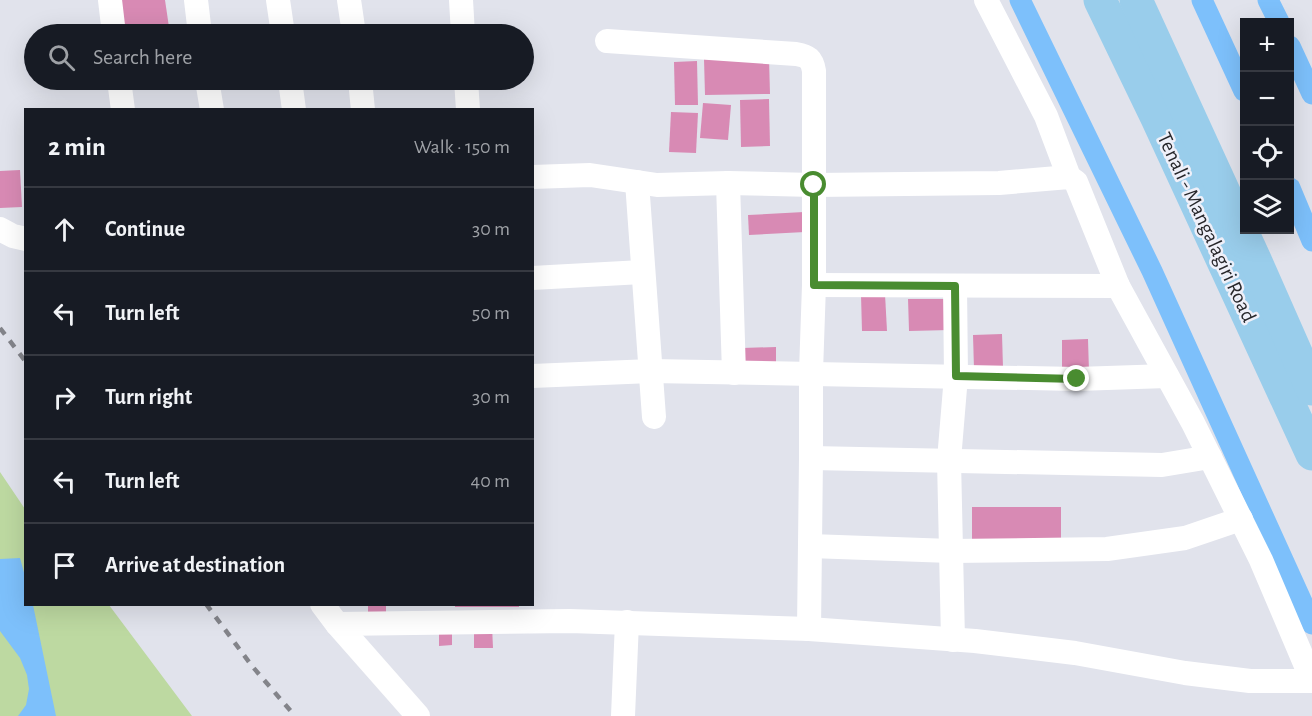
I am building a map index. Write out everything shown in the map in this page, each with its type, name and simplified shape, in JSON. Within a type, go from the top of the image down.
[{"type":"main road","name":"Tenali - Mangalagiri Road","points":[[1100,0],[1312,454]]},
{"type":"main road","points":[[1136,0],[1312,389]]},
{"type":"street","points":[[110,0],[113,24]]},
{"type":"street","points":[[196,0],[199,24]]},
{"type":"street","points":[[278,0],[282,24]]},
{"type":"street","points":[[349,0],[353,24]]},
{"type":"street","points":[[460,0],[462,24]]},
{"type":"street","points":[[337,624],[570,621],[810,629],[953,640],[1075,653],[1185,673],[1250,681],[1312,680],[1261,560],[1210,457],[1118,286],[1076,182],[1069,177],[1046,116],[986,0]]},
{"type":"street","points":[[607,41],[806,56],[812,62],[814,71],[814,285],[811,372],[810,629]]},
{"type":"street","points":[[120,90],[123,108]]},
{"type":"street","points":[[209,90],[212,108]]},
{"type":"street","points":[[291,90],[294,108]]},
{"type":"street","points":[[361,90],[363,108]]},
{"type":"street","points":[[467,90],[468,108]]},
{"type":"street","points":[[534,177],[590,175],[657,185],[999,183],[1069,177]]},
{"type":"street","points":[[637,182],[654,417]]},
{"type":"street","points":[[728,183],[734,373]]},
{"type":"street","points":[[0,229],[24,239]]},
{"type":"street","points":[[534,278],[642,272]]},
{"type":"street","points":[[814,285],[1118,286]]},
{"type":"street","points":[[953,640],[949,460],[956,376],[955,286]]},
{"type":"street","points":[[534,376],[651,371],[811,372],[1077,379],[1167,376]]},
{"type":"street","points":[[811,458],[1162,465],[1210,457]]},
{"type":"street","points":[[810,546],[951,551],[1115,548],[1185,538],[1241,519]]},
{"type":"street","points":[[324,606],[418,716]]},
{"type":"street","points":[[623,716],[627,622]]},
{"type":"green space","points":[[0,472],[24,508],[24,606],[110,606],[192,716],[0,716]]},
{"type":"water","points":[[20,558],[24,572],[24,606],[33,606],[56,716],[18,716],[26,705],[29,689],[27,675],[20,658],[0,631],[0,559]]},
{"type":"building","points":[[115,0],[165,0],[169,24],[118,24]]},
{"type":"building","points":[[769,58],[770,94],[705,95],[704,59]]},
{"type":"building","points":[[697,61],[698,105],[675,105],[674,62]]},
{"type":"building","points":[[769,99],[770,146],[741,147],[740,100]]},
{"type":"building","points":[[703,103],[731,105],[728,140],[700,138]]},
{"type":"building","points":[[671,112],[698,113],[696,153],[669,152]]},
{"type":"building","points":[[20,170],[22,207],[0,208],[0,171]]},
{"type":"building","points":[[804,212],[805,232],[749,235],[748,215]]},
{"type":"building","points":[[885,294],[887,331],[862,331],[861,295]]},
{"type":"building","points":[[908,299],[950,299],[950,330],[909,331]]},
{"type":"building","points":[[1002,334],[1003,368],[974,369],[973,335]]},
{"type":"building","points":[[1088,339],[1089,372],[1062,372],[1062,340]]},
{"type":"building","points":[[776,347],[776,367],[742,368],[742,348]]},
{"type":"building","points":[[972,507],[1061,507],[1061,545],[972,544]]},
{"type":"building","points":[[368,606],[386,606],[386,617],[368,617]]},
{"type":"building","points":[[455,606],[519,606],[519,607]]},
{"type":"building","points":[[439,626],[452,626],[452,645],[439,646]]},
{"type":"building","points":[[474,626],[492,626],[493,648],[474,648]]},
{"type":"waterway","points":[[1020,0],[1152,271],[1312,624]]},
{"type":"waterway","points":[[1202,0],[1240,82]]},
{"type":"waterway","points":[[1268,0],[1277,18]]},
{"type":"waterway","points":[[1294,55],[1312,94]]},
{"type":"waterway","points":[[1294,198],[1312,241]]},
{"type":"railway","points":[[0,328],[24,359]]},
{"type":"railway","points":[[207,606],[252,666],[295,716]]},
{"type":"route","points":[[814,185],[814,285],[955,286],[956,376],[1077,379]]}]
